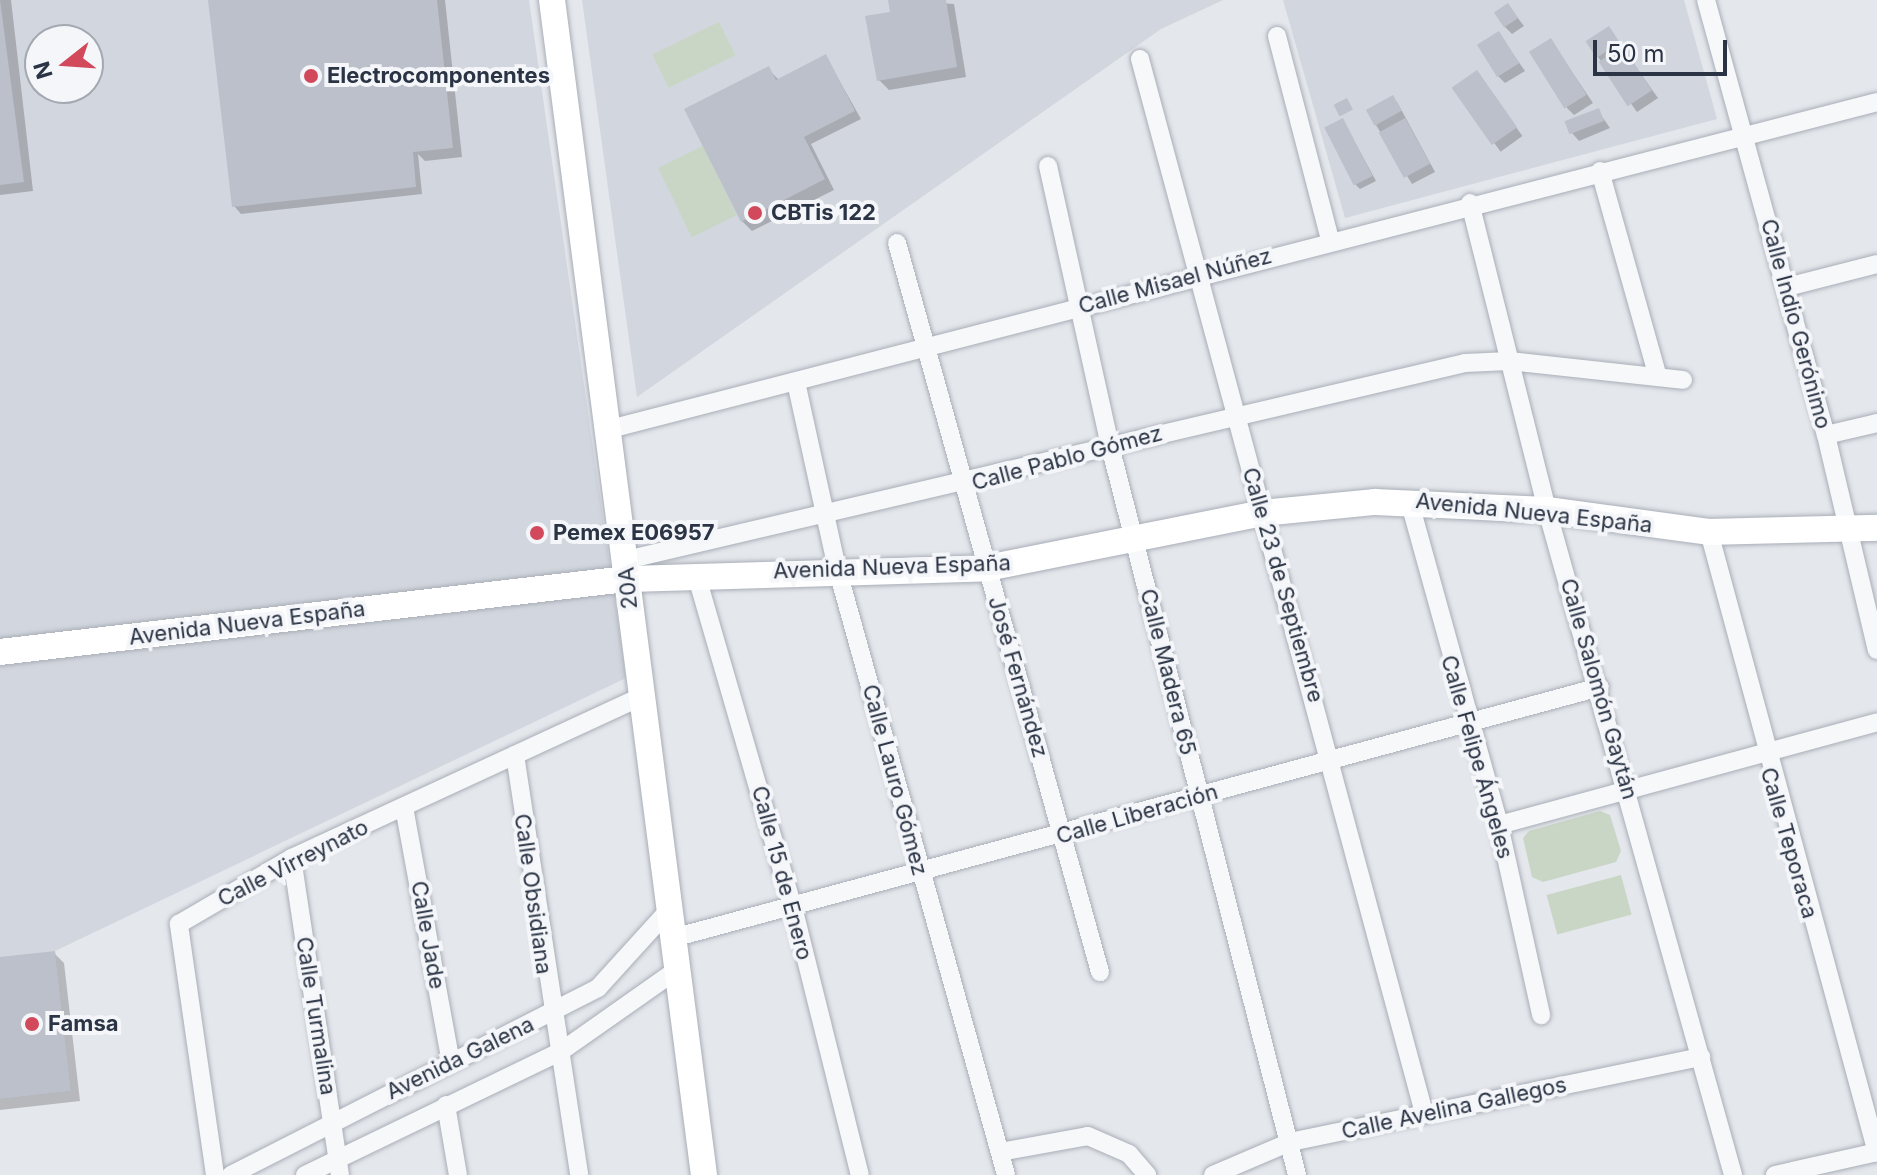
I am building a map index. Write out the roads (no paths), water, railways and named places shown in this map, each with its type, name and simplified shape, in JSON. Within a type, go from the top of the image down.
[{"type":"main road","name":"20A","points":[[552,0],[610,429],[639,698],[704,1175]]},
{"type":"main road","name":"Avenida Nueva España","points":[[0,652],[626,569],[696,574],[837,568],[987,568],[1136,543],[1262,513],[1409,500],[1547,510],[1709,532],[1848,533],[1877,528]]},
{"type":"street","name":"Calle Indio Gerónimo","points":[[1706,0],[1826,435],[1877,650]]},
{"type":"street","points":[[1277,36],[1330,239]]},
{"type":"street","name":"Calle 23 de Septiembre","points":[[1140,59],[1201,276],[1262,513],[1333,762],[1424,1113]]},
{"type":"street","name":"Calle Misael Núñez","points":[[610,429],[1741,132],[1877,102]]},
{"type":"street","name":"Calle Madera 65","points":[[1048,166],[1110,446],[1297,1175]]},
{"type":"street","points":[[1600,171],[1658,377]]},
{"type":"street","name":"Calle Salomón Gaytán","points":[[1470,203],[1547,510],[1628,784],[1733,1175]]},
{"type":"street","name":"José Fernández","points":[[897,243],[968,485],[987,568],[1100,972]]},
{"type":"street","points":[[1787,287],[1877,264]]},
{"type":"street","points":[[1509,361],[1683,380]]},
{"type":"street","name":"Calle Pablo Gómez","points":[[626,569],[828,516],[968,485],[1236,413],[1465,363],[1509,361]]},
{"type":"street","name":"Calle Lauro Gómez","points":[[796,382],[828,516],[837,568],[1006,1175]]},
{"type":"street","points":[[1826,435],[1877,423]]},
{"type":"street","name":"Calle Felipe Ángeles","points":[[1409,500],[1467,726],[1499,825],[1541,1015]]},
{"type":"street","name":"Calle Teporaca","points":[[1709,532],[1764,755],[1877,1153]]},
{"type":"street","name":"Calle 15 de Enero","points":[[696,574],[793,907],[860,1175]]},
{"type":"street","name":"Calle Liberación","points":[[673,938],[921,874],[1600,687]]},
{"type":"street","name":"Calle Virreynato","points":[[215,1175],[179,924],[292,858],[639,698]]},
{"type":"street","points":[[1499,825],[1628,784],[1764,755],[1877,722]]},
{"type":"street","name":"Calle Obsidiana","points":[[515,755],[549,1016],[560,1052],[579,1175]]},
{"type":"street","name":"Calle Jade","points":[[404,807],[451,1063]]},
{"type":"street","name":"Calle Turmalina","points":[[292,858],[339,1167]]},
{"type":"street","name":"Avenida Galena","points":[[231,1175],[332,1120],[549,1016],[606,981],[667,912]]},
{"type":"street","name":"Avenida Galena","points":[[305,1175],[339,1167],[446,1105],[560,1052],[678,969]]},
{"type":"street","name":"Calle Avelina Gallegos","points":[[1213,1175],[1290,1142],[1701,1057]]},
{"type":"street","points":[[446,1105],[458,1175]]},
{"type":"street","points":[[1000,1152],[1088,1136],[1129,1154],[1147,1175]]},
{"type":"street","points":[[1775,1175],[1877,1153]]},
{"type":"place","name":"Electrocomponentes","points":[[311,76]]},
{"type":"place","name":"CBTis 122","points":[[755,213]]},
{"type":"place","name":"Pemex E06957","points":[[537,533]]},
{"type":"place","name":"Famsa","points":[[32,1024]]}]
